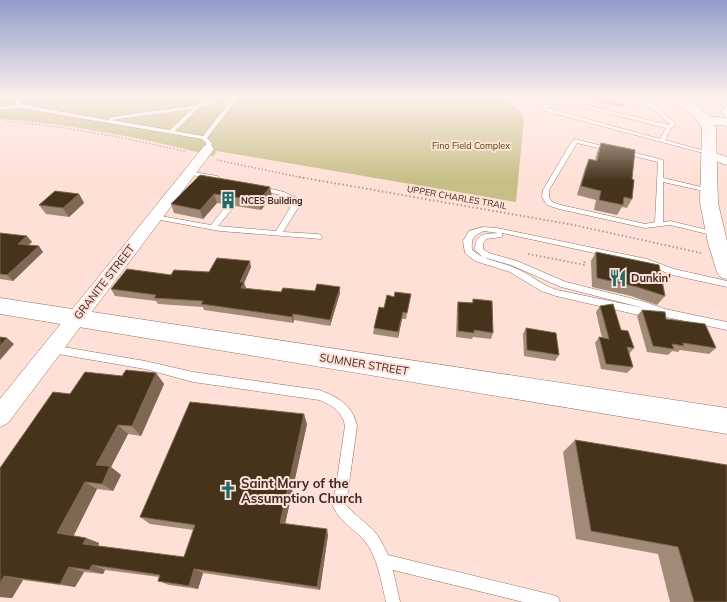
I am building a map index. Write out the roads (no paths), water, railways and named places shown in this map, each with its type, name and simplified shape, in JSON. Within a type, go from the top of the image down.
[{"type":"street","points":[[707,125],[709,130],[708,190],[710,210],[727,272]]},
{"type":"street","name":"GRANITE STREET","points":[[0,416],[209,149]]},
{"type":"street","points":[[709,154],[727,161]]},
{"type":"street","name":"SUMNER STREET","points":[[0,306],[727,421]]},
{"type":"lane","points":[[131,125],[171,132],[209,149],[221,125]]},
{"type":"lane","points":[[171,132],[178,125]]},
{"type":"lane","points":[[603,125],[709,154]]},
{"type":"lane","points":[[662,125],[669,127]]},
{"type":"lane","points":[[662,141],[669,127],[672,125]]},
{"type":"lane","points":[[659,224],[661,161],[575,141],[546,190],[544,198],[546,202],[560,207],[645,226],[674,224],[716,234]]},
{"type":"lane","points":[[189,173],[226,180]]},
{"type":"lane","points":[[660,179],[708,190]]},
{"type":"lane","points":[[248,185],[282,193],[295,199],[294,208],[278,234]]},
{"type":"lane","points":[[213,228],[228,208]]},
{"type":"lane","points":[[155,217],[213,228],[318,237]]},
{"type":"lane","points":[[666,313],[643,312],[550,291],[513,270],[484,262],[474,257],[467,248],[466,241],[475,231],[486,229],[497,230],[647,262],[672,272]]},
{"type":"lane","points":[[727,284],[502,235],[487,235],[481,239],[479,244],[479,250],[486,255],[514,264],[556,283],[642,304],[666,313],[727,326]]},
{"type":"lane","points":[[52,349],[145,365],[193,377],[319,395],[338,404],[348,414],[351,426],[339,506],[345,516],[370,536],[383,561],[393,602]]},
{"type":"lane","points":[[383,561],[553,602]]},
{"type":"place","name":"NCES Building","points":[[228,200]]},
{"type":"place","name":"Dunkin'","points":[[618,278]]},
{"type":"place","name":"Saint Mary of the Assumption Church","points":[[228,490]]},
{"type":"park label","name":"Fino Field Complex","points":[[471,145]]}]
